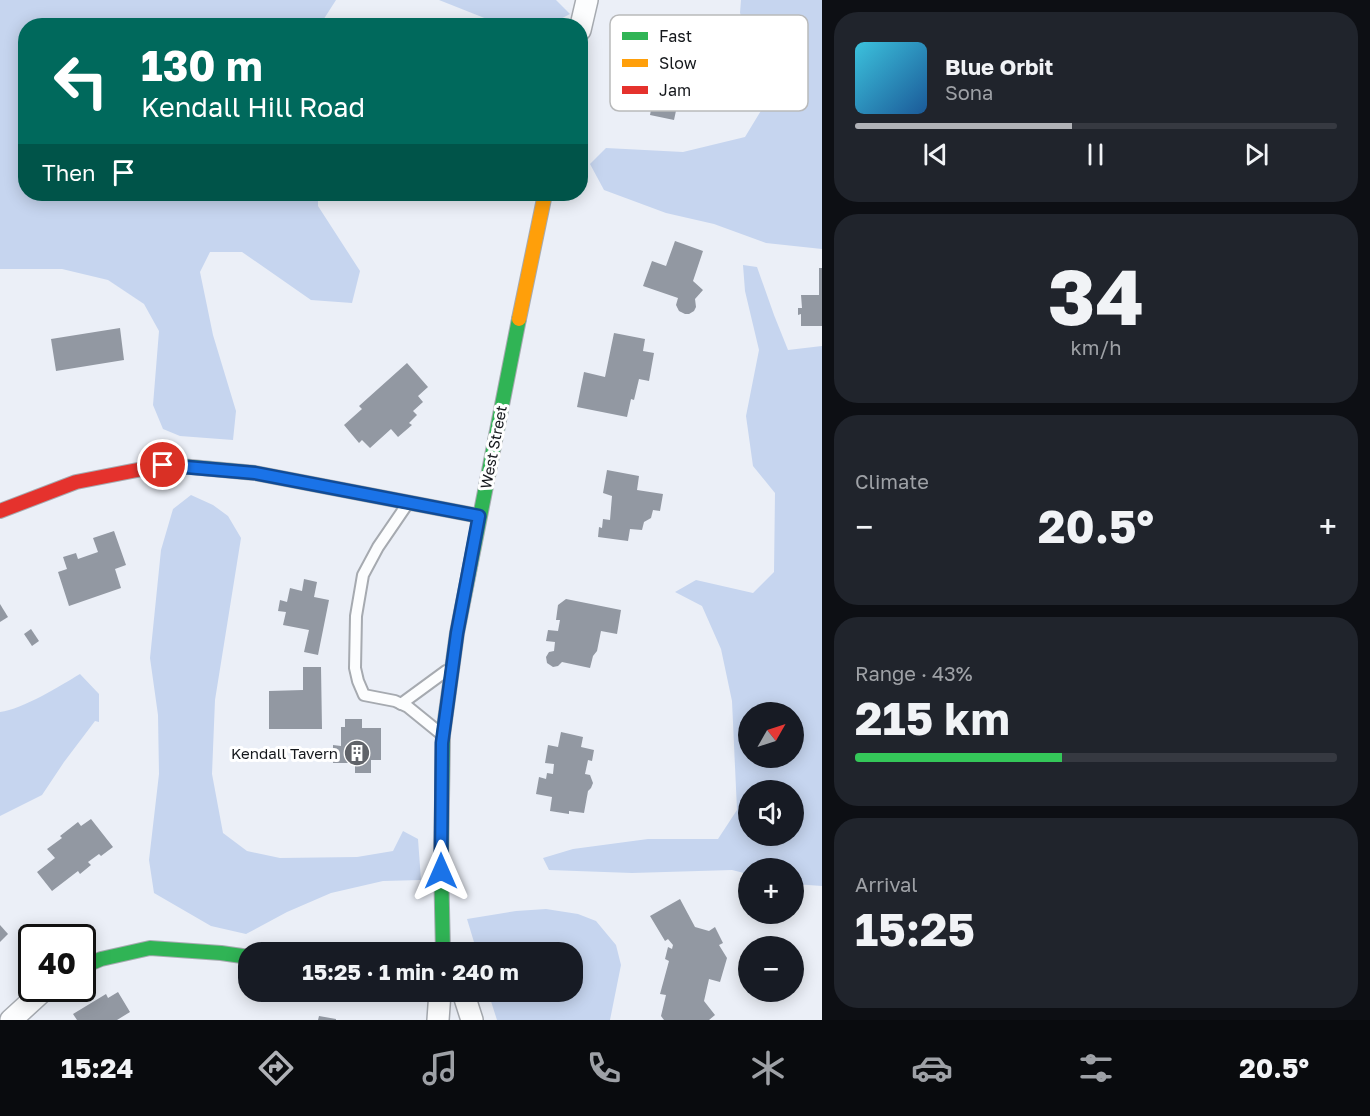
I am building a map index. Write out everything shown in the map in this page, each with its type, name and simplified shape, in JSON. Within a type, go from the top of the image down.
[{"type":"street","points":[[583,18],[587,0]]},
{"type":"street","name":"West Street","points":[[443,942],[443,735],[457,633],[479,516],[544,201]]},
{"type":"street","points":[[0,512],[76,482],[163,465],[255,473],[479,516]]},
{"type":"street","points":[[442,929],[447,942]]},
{"type":"street","points":[[96,960],[150,948],[238,955]]},
{"type":"street","points":[[11,1020],[31,1002]]},
{"type":"street","points":[[438,1020],[439,1002]]},
{"type":"street","points":[[466,1002],[472,1020]]},
{"type":"lane","points":[[408,503],[363,574],[356,616],[355,668],[364,695],[401,704],[443,735]]},
{"type":"lane","points":[[401,704],[453,666]]},
{"type":"shaded area","points":[[0,0],[336,0],[324,18],[18,18],[18,201],[318,201],[318,206],[360,271],[352,303],[311,300],[242,252],[210,252],[200,272],[213,335],[236,411],[233,440],[180,436],[163,429],[153,405],[159,331],[144,304],[108,280],[62,269],[0,269]]},
{"type":"shaded area","points":[[439,0],[556,0],[570,14],[562,18],[484,18]]},
{"type":"shaded area","points":[[741,0],[822,0],[822,249],[766,243],[714,224],[666,213],[604,190],[590,164],[606,148],[683,152],[745,137],[761,111],[808,111],[808,15],[741,15]]},
{"type":"shaded area","points":[[743,265],[757,267],[788,350],[822,346],[822,886],[804,885],[804,858],[738,858],[738,872],[632,873],[549,870],[543,858],[573,849],[648,839],[718,839],[737,810],[732,701],[721,649],[702,606],[675,592],[696,580],[753,593],[774,572],[775,493],[753,466],[746,416],[759,350],[745,291]]},
{"type":"shaded area","points":[[191,495],[213,505],[228,516],[241,538],[215,700],[212,774],[223,833],[247,851],[280,858],[357,857],[393,851],[403,831],[418,839],[421,880],[383,881],[331,893],[287,912],[246,934],[211,926],[154,893],[149,860],[159,774],[158,715],[150,658],[161,550],[173,509]]},
{"type":"shaded area","points":[[80,674],[99,694],[99,722],[95,721],[42,795],[0,816],[0,712],[30,702]]},
{"type":"shaded area","points":[[546,909],[578,914],[596,921],[616,945],[621,965],[610,1020],[497,1020],[491,1002],[583,1002],[583,942],[474,942],[467,919]]},
{"type":"building","points":[[651,111],[676,111],[674,120],[650,115]]},
{"type":"building","points":[[675,241],[703,251],[693,281],[703,290],[695,299],[694,311],[689,314],[679,311],[676,305],[678,298],[643,286],[652,261],[666,266]]},
{"type":"building","points":[[819,268],[822,268],[822,326],[801,326],[801,314],[798,315],[798,308],[802,308],[801,295],[819,295]]},
{"type":"building","points":[[120,328],[124,360],[56,371],[51,339]]},
{"type":"building","points":[[614,333],[645,339],[643,351],[654,353],[649,381],[639,379],[627,417],[577,407],[584,372],[605,377]]},
{"type":"building","points":[[407,363],[428,387],[418,396],[423,402],[413,411],[417,415],[409,423],[412,425],[398,437],[391,429],[370,448],[362,440],[359,443],[344,425],[362,409],[359,406]]},
{"type":"building","points":[[607,470],[639,476],[637,490],[663,494],[660,511],[653,510],[651,518],[644,522],[642,530],[630,529],[628,541],[598,537],[603,519],[610,520],[612,496],[603,493]]},
{"type":"building","points":[[114,531],[126,565],[115,569],[121,588],[69,606],[58,572],[67,569],[63,557],[76,553],[78,559],[98,552],[93,538]]},
{"type":"building","points":[[304,579],[317,582],[314,597],[329,600],[318,655],[304,652],[309,630],[283,625],[286,612],[278,611],[280,600],[287,602],[290,588],[302,591]]},
{"type":"building","points":[[566,599],[621,610],[617,634],[601,631],[597,651],[590,668],[562,662],[553,667],[547,663],[546,657],[549,652],[554,651],[555,642],[546,641],[548,630],[558,631],[560,620],[556,620],[558,605]]},
{"type":"building","points":[[0,604],[8,617],[0,622]]},
{"type":"building","points":[[31,629],[39,641],[32,646],[24,634]]},
{"type":"building","points":[[303,667],[321,667],[322,729],[269,729],[269,691],[303,690]]},
{"type":"building","name":"Kendall Tavern","points":[[345,719],[362,719],[362,728],[381,728],[381,760],[371,760],[371,773],[355,773],[355,763],[333,763],[333,745],[341,746],[341,727],[345,727]]},
{"type":"building","points":[[561,732],[583,737],[581,747],[594,750],[592,761],[588,760],[585,774],[590,775],[593,783],[588,791],[584,813],[569,811],[569,814],[550,811],[552,797],[536,794],[539,777],[546,779],[547,773],[553,774],[554,764],[545,763],[548,745],[558,747]]},
{"type":"building","points":[[91,819],[113,847],[88,862],[91,865],[80,874],[78,871],[52,891],[37,872],[55,858],[47,849],[78,822],[81,826]]},
{"type":"building","points":[[680,899],[695,927],[709,931],[715,927],[723,943],[719,945],[727,958],[720,982],[709,979],[704,1001],[715,1015],[709,1020],[664,1020],[661,1016],[666,995],[660,994],[669,961],[665,959],[668,947],[672,949],[673,945],[668,939],[665,941],[650,916]]},
{"type":"building","points":[[0,925],[8,934],[0,942]]},
{"type":"building","points":[[118,992],[130,1012],[117,1020],[77,1020],[73,1014],[106,994],[108,998]]},
{"type":"building","points":[[319,1016],[336,1019],[336,1020],[318,1020]]},
{"type":"traffic: fast","points":[[443,942],[441,864],[443,735],[457,633],[519,319]]},
{"type":"traffic: fast","points":[[180,466],[255,473],[479,516]]},
{"type":"traffic: fast","points":[[96,961],[150,948],[238,955]]},
{"type":"traffic: slow","points":[[519,319],[544,201]]},
{"type":"traffic: jam","points":[[0,511],[76,482],[163,465],[180,466]]},
{"type":"place","name":"Kendall Tavern","points":[[357,753]]},
{"type":"route","points":[[163,465],[255,473],[479,516],[457,633],[442,743],[441,871]]}]
